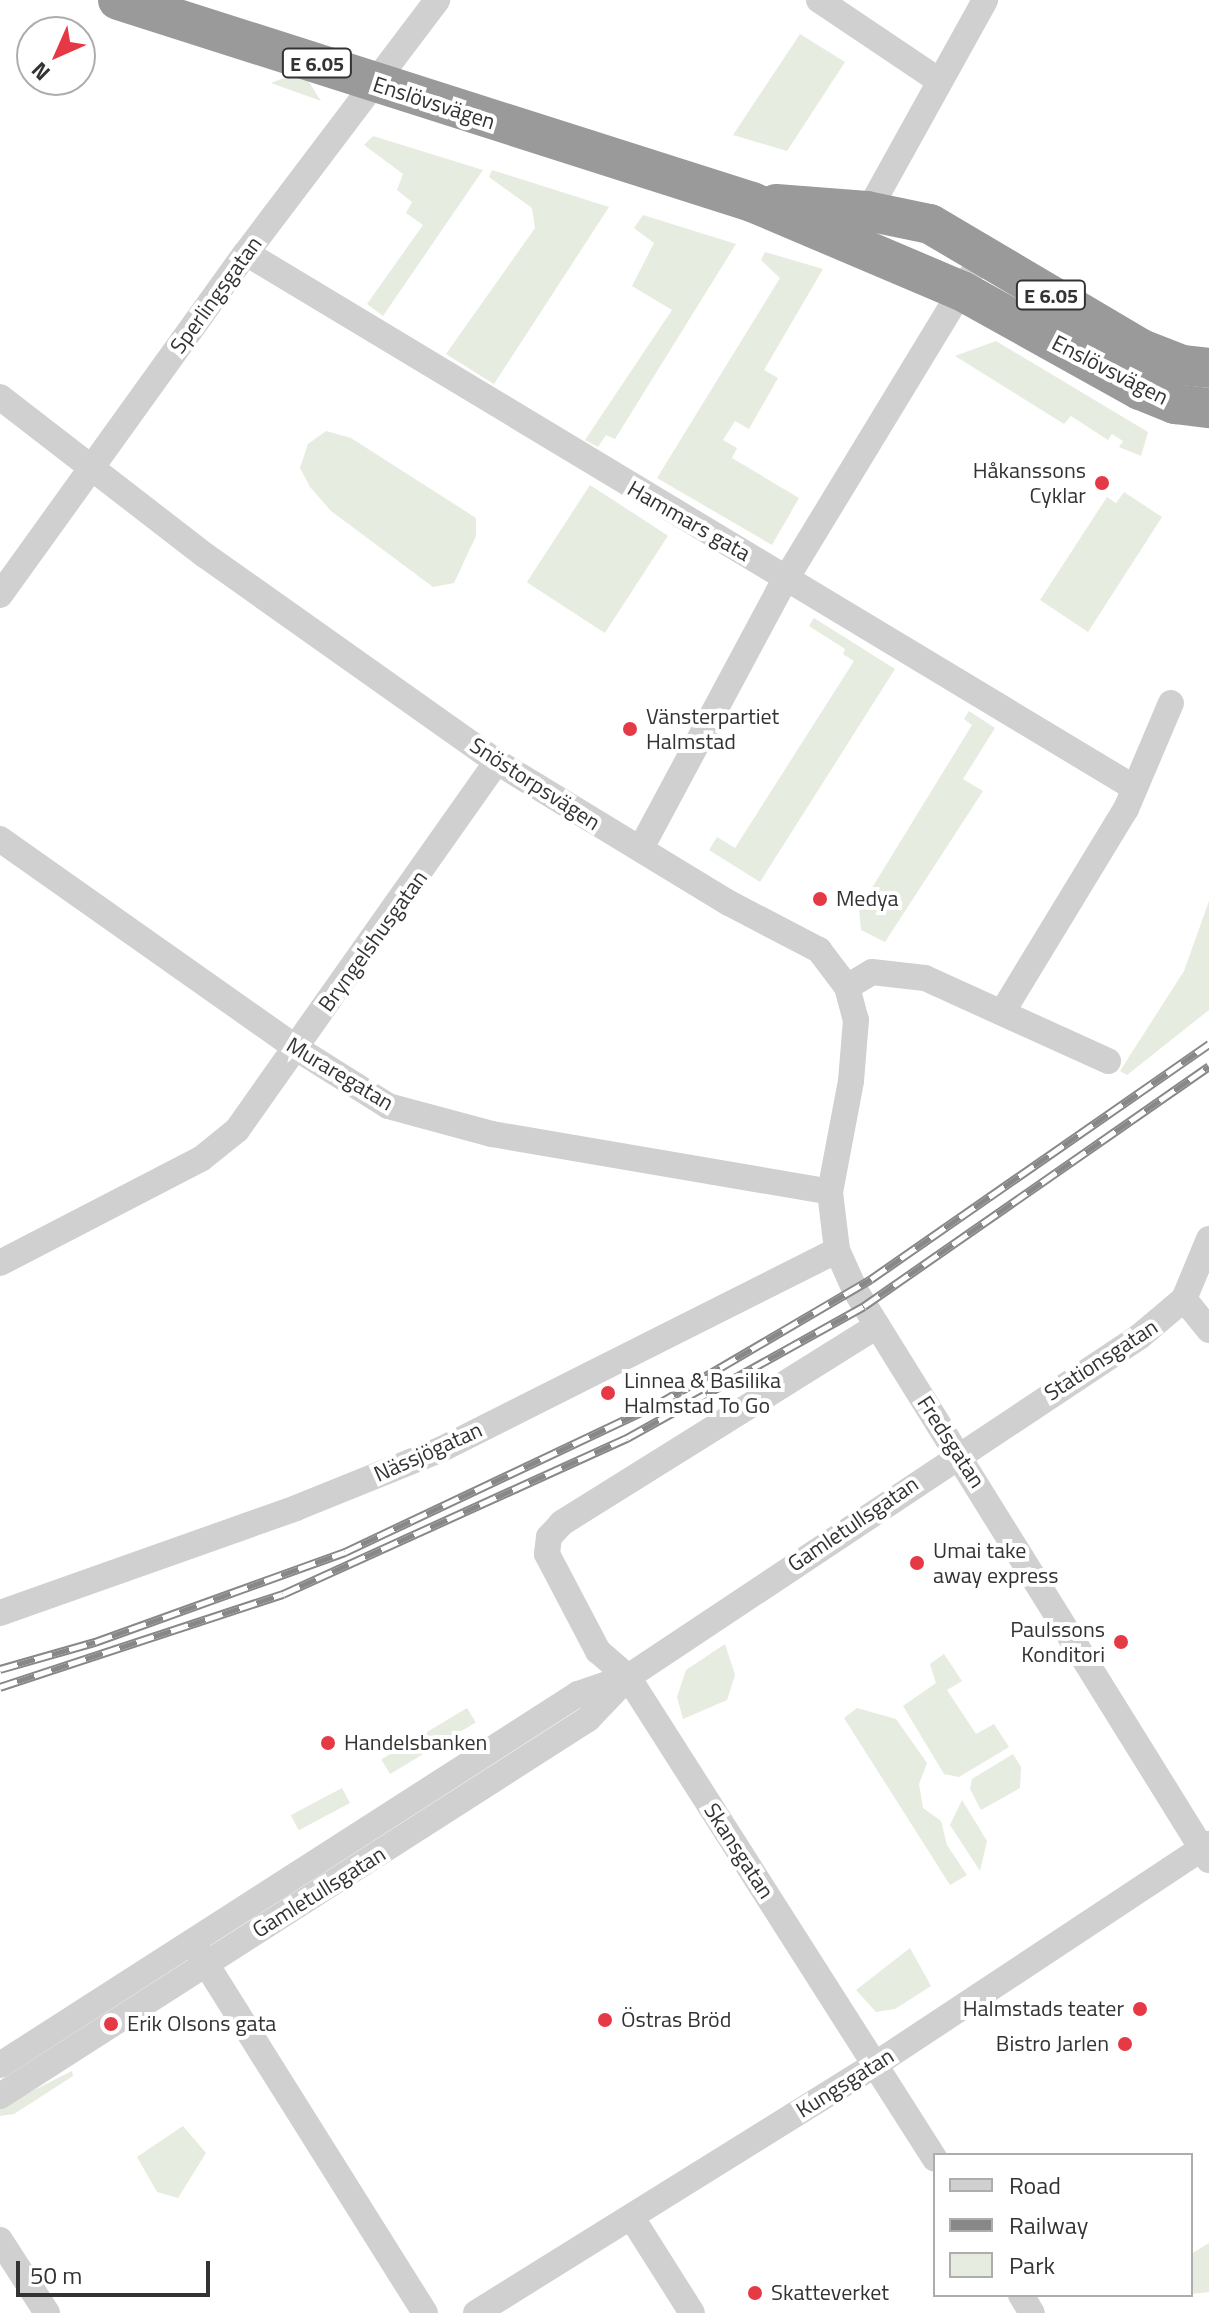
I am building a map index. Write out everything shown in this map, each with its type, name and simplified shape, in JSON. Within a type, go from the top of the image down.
[{"type":"highway","name":"Enslövsvägen","points":[[118,0],[752,202],[940,251],[982,254],[1141,349],[1173,363],[1209,368]]},
{"type":"highway","name":"Enslövsvägen","points":[[752,202],[813,207],[861,228],[962,291],[1140,390],[1175,404],[1209,408]]},
{"type":"street","name":"Sperlingsgatan","points":[[0,595],[246,253],[437,0]]},
{"type":"street","points":[[819,0],[938,80]]},
{"type":"street","points":[[861,228],[938,80],[985,0]]},
{"type":"street","name":"Hammars gata","points":[[246,253],[1133,787]]},
{"type":"street","points":[[641,848],[787,577],[982,254]]},
{"type":"street","name":"Snöstorpsvägen","points":[[0,397],[90,471],[497,762],[819,950],[847,987]]},
{"type":"street","points":[[1003,1011],[1126,809],[1171,703]]},
{"type":"street","name":"Bryngelshusgatan","points":[[0,1263],[201,1159],[237,1130],[497,762]]},
{"type":"street","name":"Muraregatan","points":[[0,839],[296,1048],[388,1106],[422,1119],[830,1192]]},
{"type":"street","points":[[847,987],[872,972],[909,973],[1003,1011],[1108,1061]]},
{"type":"street","name":"Fredsgatan","points":[[847,987],[854,1005],[855,1038],[830,1192],[837,1250],[877,1326],[1207,1851]]},
{"type":"street","name":"Stationsgatan","points":[[959,1452],[1139,1337],[1184,1299],[1209,1239]]},
{"type":"street","name":"Nässjögatan","points":[[0,1613],[296,1508],[442,1449],[837,1250]]},
{"type":"street","points":[[1184,1299],[1209,1330]]},
{"type":"street","name":"Skansgatan","points":[[877,1326],[562,1523],[547,1546],[550,1565],[598,1651],[628,1677],[933,2156]]},
{"type":"street","name":"Gamletullsgatan","points":[[0,2096],[199,1952],[578,1694],[628,1677],[959,1452]]},
{"type":"street","name":"Kungsgatan","points":[[476,2313],[876,2064],[1207,1851]]},
{"type":"street","points":[[199,1952],[425,2313]]},
{"type":"street","name":"Gamletullsgatan","points":[[0,2065],[199,1952]]},
{"type":"street","points":[[632,2218],[692,2313]]},
{"type":"street","points":[[0,2240],[47,2313]]},
{"type":"green space","points":[[800,34],[845,62],[787,151],[733,135]]},
{"type":"green space","points":[[294,74],[307,79],[321,101],[271,83]]},
{"type":"green space","points":[[373,136],[483,170],[383,316],[367,304],[423,225],[406,213],[412,202],[397,190],[403,174],[364,145]]},
{"type":"green space","points":[[492,170],[609,207],[494,384],[446,354],[535,228],[532,208],[489,177]]},
{"type":"green space","points":[[643,215],[736,244],[615,439],[606,435],[598,447],[585,440],[672,310],[632,286],[654,243],[634,228]]},
{"type":"green space","points":[[765,252],[823,269],[764,370],[778,378],[749,429],[735,421],[723,440],[737,448],[732,458],[799,498],[772,545],[657,478],[780,278],[761,260]]},
{"type":"green space","points":[[996,341],[1148,432],[1141,456],[1119,447],[1123,441],[1112,434],[1108,440],[1071,416],[1064,424],[955,356]]},
{"type":"green space","points":[[326,431],[351,438],[476,518],[476,536],[454,583],[433,587],[331,511],[310,487],[300,468],[308,444]]},
{"type":"green space","points":[[590,485],[668,536],[605,633],[527,582]]},
{"type":"green space","points":[[1124,492],[1162,517],[1088,632],[1040,600],[1107,497],[1116,503]]},
{"type":"green space","points":[[814,618],[895,669],[760,882],[709,850],[717,837],[735,848],[854,661],[843,654],[845,649],[809,626]]},
{"type":"green space","points":[[969,711],[995,728],[963,779],[983,791],[885,942],[861,930],[859,909],[972,725],[964,719]]},
{"type":"green space","points":[[1209,901],[1209,1010],[1127,1075],[1120,1071],[1184,971]]},
{"type":"green space","points":[[725,1644],[735,1675],[727,1700],[683,1719],[677,1697],[686,1670]]},
{"type":"green space","points":[[944,1654],[962,1681],[947,1690],[976,1734],[994,1724],[1009,1747],[959,1777],[944,1774],[903,1706],[936,1683],[930,1664]]},
{"type":"green space","points":[[467,1708],[476,1723],[390,1774],[381,1760]]},
{"type":"green space","points":[[857,1708],[896,1719],[927,1763],[919,1784],[923,1808],[941,1821],[947,1845],[967,1875],[950,1885],[844,1718]]},
{"type":"green space","points":[[1013,1754],[1021,1767],[1020,1788],[981,1810],[970,1789],[972,1779]]},
{"type":"green space","points":[[342,1788],[350,1803],[299,1830],[291,1815]]},
{"type":"green space","points":[[962,1800],[987,1841],[980,1871],[950,1825]]},
{"type":"green space","points":[[910,1948],[931,1986],[895,2009],[876,2012],[856,1990]]},
{"type":"green space","points":[[72,2071],[73,2076],[14,2114],[0,2116],[0,2107]]},
{"type":"green space","points":[[183,2126],[206,2153],[178,2198],[157,2192],[137,2157]]},
{"type":"green space","points":[[1209,2243],[1209,2292],[1193,2294],[1193,2253]]},
{"type":"railway","points":[[0,1669],[95,1642],[345,1552],[658,1404],[871,1279],[1209,1044]]},
{"type":"railway","points":[[0,1687],[283,1594],[627,1438],[864,1306],[1209,1066]]},
{"type":"place","name":"Håkanssons Cyklar","points":[[1102,483]]},
{"type":"place","name":"Vänsterpartiet Halmstad","points":[[630,729]]},
{"type":"place","name":"Medya","points":[[820,899]]},
{"type":"place","name":"Linnea & Basilika Halmstad To Go","points":[[608,1393]]},
{"type":"place","name":"Umai take away express","points":[[917,1563]]},
{"type":"place","name":"Paulssons Konditori","points":[[1121,1642]]},
{"type":"place","name":"Handelsbanken","points":[[328,1743]]},
{"type":"place","name":"Halmstads teater","points":[[1140,2009]]},
{"type":"place","name":"Östras Bröd","points":[[605,2020]]},
{"type":"place","name":"Erik Olsons gata","points":[[111,2024]]},
{"type":"place","name":"Bistro Jarlen","points":[[1125,2044]]},
{"type":"place","name":"Skatteverket","points":[[755,2293]]}]
